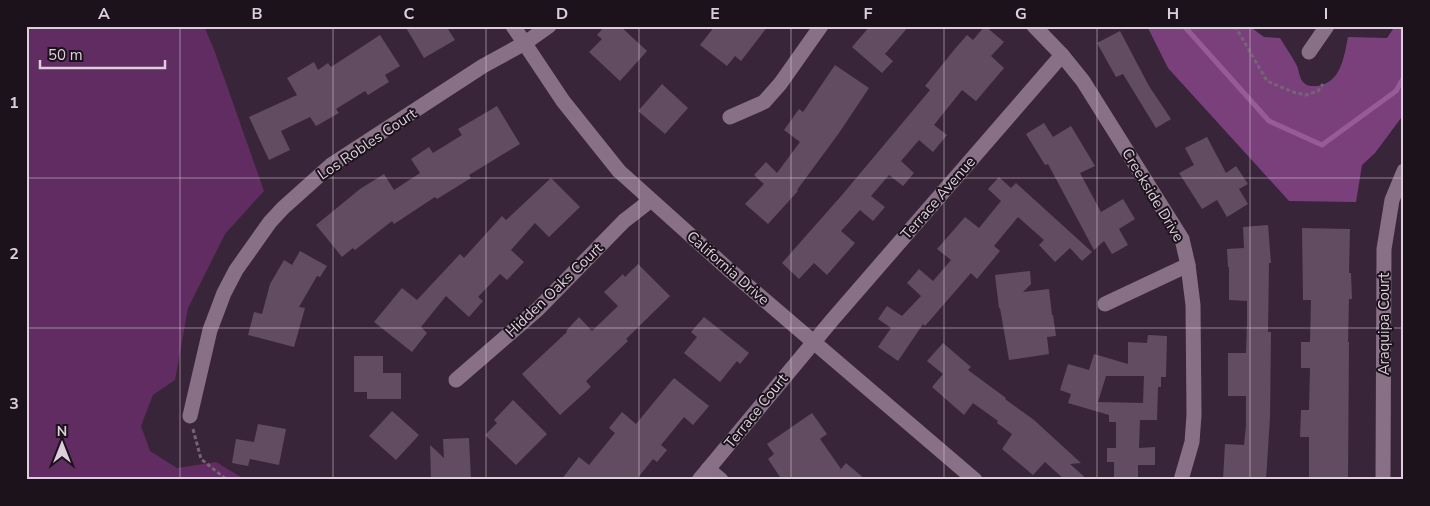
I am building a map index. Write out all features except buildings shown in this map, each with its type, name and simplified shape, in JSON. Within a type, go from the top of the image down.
[{"type":"street","name":"California Drive","points":[[514,26],[563,101],[619,171],[727,268],[975,480]]},
{"type":"street","name":"Los Robles Court","points":[[190,416],[210,330],[224,293],[236,270],[270,222],[331,165],[549,26]]},
{"type":"street","points":[[730,117],[764,102],[780,84],[821,26]]},
{"type":"street","name":"Creekside Drive","points":[[1034,26],[1062,55],[1083,81],[1182,239],[1188,265],[1193,305],[1194,416],[1192,442],[1182,480]]},
{"type":"street","points":[[1309,52],[1327,26]]},
{"type":"street","name":"Terrace Avenue","points":[[815,342],[1062,55]]},
{"type":"street","name":"Araquipa Court","points":[[1383,480],[1384,250],[1392,200],[1404,171]]},
{"type":"street","name":"Hidden Oaks Court","points":[[456,380],[538,309],[624,221],[651,200]]},
{"type":"street","points":[[1105,304],[1188,265]]},
{"type":"street","name":"Terrace Court","points":[[704,474],[792,366],[815,342]]},
{"type":"street","points":[[704,474],[721,480]]},
{"type":"path","points":[[1235,26],[1267,81],[1293,92],[1306,94],[1318,91],[1323,84]]},
{"type":"path","points":[[190,416],[201,458],[227,480]]},
{"type":"shaded area","points":[[26,26],[204,26],[264,191],[225,234],[188,308],[175,380],[153,395],[141,426],[150,451],[177,468],[216,462],[241,477],[250,480],[26,480]]},
{"type":"shaded area","points":[[1147,26],[1249,26],[1264,37],[1280,38],[1296,64],[1303,82],[1310,86],[1317,86],[1331,80],[1340,68],[1348,37],[1387,38],[1395,26],[1404,26],[1404,114],[1375,153],[1362,165],[1356,202],[1289,201],[1168,68]]},
{"type":"waterway","points":[[1184,26],[1269,121],[1322,145],[1396,91],[1404,77]]}]
